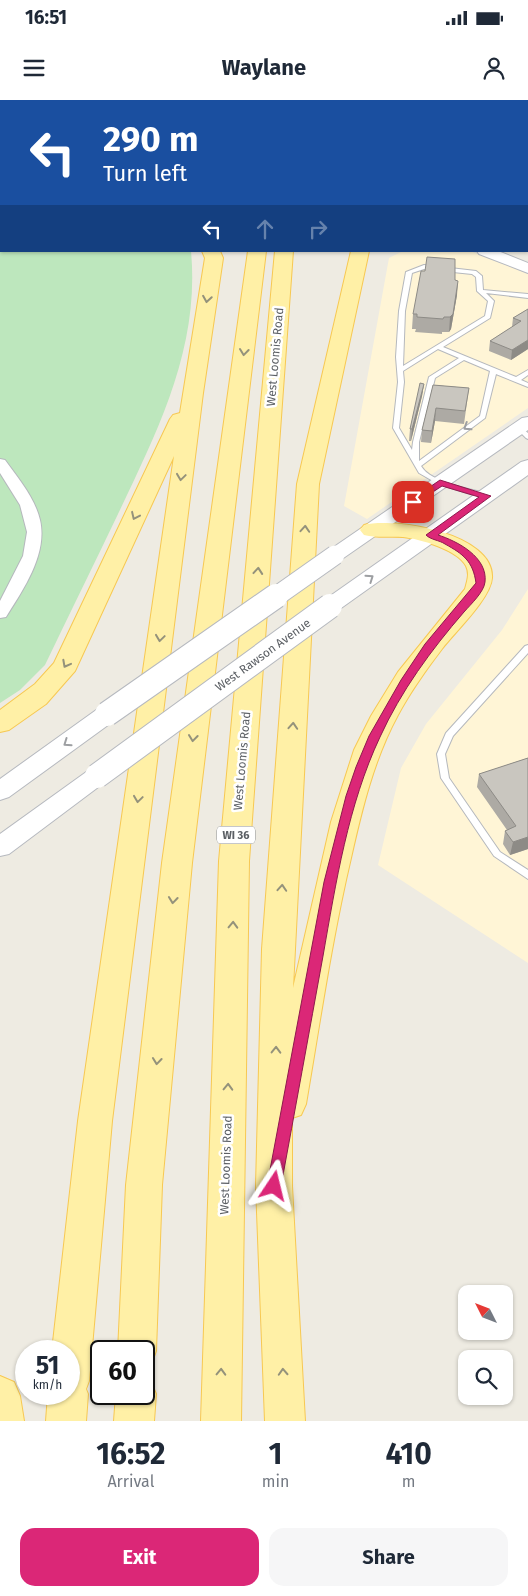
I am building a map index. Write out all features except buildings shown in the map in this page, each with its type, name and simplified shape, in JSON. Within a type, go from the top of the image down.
[{"type":"main road","points":[[73,1340],[95,1121],[193,393],[214,258],[211,252]]},
{"type":"main road","points":[[137,1340],[144,1185],[177,863],[257,252]]},
{"type":"main road","name":"West Loomis Road","points":[[221,1421],[234,861],[284,252]]},
{"type":"main road","points":[[487,252],[528,268]]},
{"type":"main road","points":[[285,1421],[274,1186],[278,949],[308,484],[360,254]]},
{"type":"main road","points":[[0,723],[39,696],[55,682],[66,665],[193,393]]},
{"type":"main road","points":[[0,791],[335,555],[440,483],[525,429]]},
{"type":"main road","name":"West Rawson Avenue","points":[[0,847],[330,606],[528,466]]},
{"type":"main road","points":[[274,1186],[330,882],[359,774],[374,736],[405,682],[428,647],[481,583],[479,568],[474,560],[447,541],[431,535],[405,530],[372,530]]},
{"type":"main road","points":[[0,1396],[4,1421]]},
{"type":"main road","points":[[66,1421],[67,1405]]},
{"type":"main road","points":[[134,1421],[135,1405]]},
{"type":"street","points":[[0,463],[20,492],[34,521],[32,556],[0,613]]},
{"type":"lane","points":[[400,370],[488,317],[491,301],[480,291],[479,276],[474,272],[424,267],[409,272],[402,311],[400,370],[401,382],[396,428],[421,472],[440,483],[486,496]]},
{"type":"lane","points":[[480,291],[528,296]]},
{"type":"lane","points":[[438,347],[528,385]]},
{"type":"lane","points":[[416,464],[416,442],[432,377],[464,358]]},
{"type":"lane","points":[[416,464],[482,417],[494,371]]},
{"type":"lane","points":[[516,380],[528,372]]},
{"type":"lane","points":[[528,648],[449,735],[441,754],[445,778],[497,854],[528,875]]},
{"type":"shaded area","points":[[401,252],[473,252],[528,274],[528,408],[367,519],[344,506],[389,258]]},
{"type":"shaded area","points":[[528,589],[528,963],[378,865],[401,768],[426,724],[502,630]]},
{"type":"green space","points":[[0,252],[191,252],[192,287],[189,321],[182,355],[173,387],[148,451],[45,665],[20,690],[0,703]]},
{"type":"route","points":[[274,1186],[330,882],[361,767],[374,736],[405,682],[428,647],[481,583],[479,568],[474,560],[447,541],[431,535],[486,496],[440,483],[413,502]]}]
